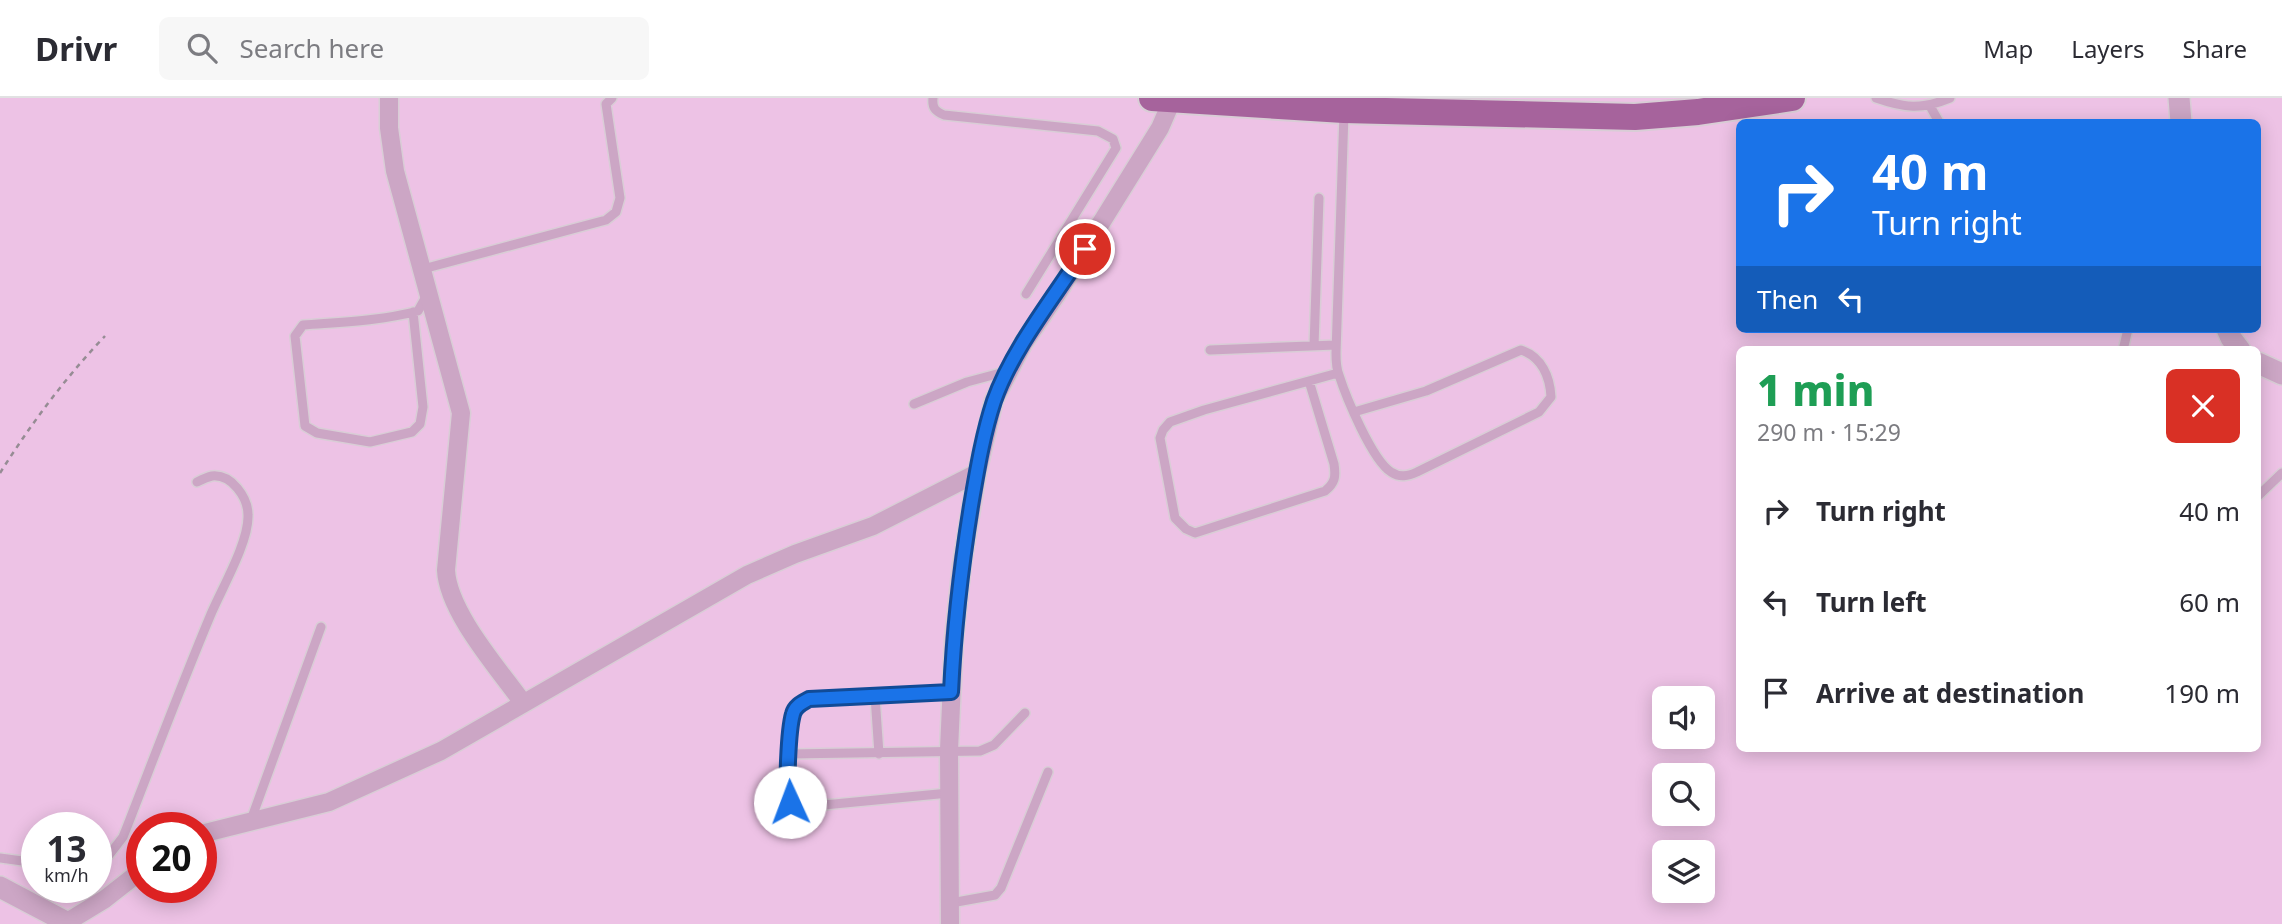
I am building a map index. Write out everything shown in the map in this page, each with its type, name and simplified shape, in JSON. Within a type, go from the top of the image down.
[{"type":"main road","points":[[1166,98],[1344,110],[1634,117],[1698,112],[1792,98]]},
{"type":"street","points":[[389,98],[389,128],[395,171],[461,412],[446,570],[450,591],[470,627],[523,703]]},
{"type":"street","points":[[950,924],[949,750],[954,638],[962,564],[977,473],[995,400],[1008,371],[1160,128],[1166,98]]},
{"type":"street","points":[[2179,98],[2181,119]]},
{"type":"street","points":[[2261,364],[2282,374]]},
{"type":"street","points":[[217,830],[296,811],[348,794],[441,751],[747,575],[795,554],[873,526],[977,473]]},
{"type":"street","points":[[0,887],[67,924],[126,883]]},
{"type":"lane","points":[[413,312],[423,407],[420,424],[412,432],[370,442],[317,433],[305,426],[295,336],[303,325],[396,317],[413,312],[418,311],[426,299],[426,278],[606,220],[616,212],[620,198],[606,104],[612,98]]},
{"type":"lane","points":[[933,98],[932,105],[944,115],[1098,131],[1113,139],[1116,148],[1026,294]]},
{"type":"lane","points":[[1876,98],[1903,107],[1930,106],[1950,98]]},
{"type":"lane","points":[[1930,106],[1937,119]]},
{"type":"lane","points":[[1344,110],[1336,345],[1338,373],[1354,412],[1372,449],[1384,466],[1405,477],[1539,412],[1551,397],[1550,383],[1537,360],[1521,350],[1426,391],[1354,412]]},
{"type":"lane","points":[[1314,346],[1319,198]]},
{"type":"lane","points":[[1210,350],[1336,345]]},
{"type":"lane","points":[[914,404],[967,382],[1008,371]]},
{"type":"lane","points":[[1309,381],[1334,464],[1336,476],[1332,485],[1325,491],[1195,533],[1179,523],[1175,518],[1160,438],[1170,422],[1204,410],[1309,381],[1338,373]]},
{"type":"lane","points":[[2261,493],[2282,473]]},
{"type":"lane","points":[[112,851],[122,837],[247,528],[247,506],[237,487],[220,477],[212,476],[197,482]]},
{"type":"lane","points":[[251,820],[321,627]]},
{"type":"lane","points":[[951,692],[809,699],[799,705],[793,712],[787,795],[790,802],[803,807],[951,793]]},
{"type":"lane","points":[[875,696],[879,754]]},
{"type":"lane","points":[[789,754],[980,751],[994,745],[1025,713]]},
{"type":"lane","points":[[951,903],[996,895],[1048,772]]},
{"type":"lane","points":[[0,858],[21,861]]},
{"type":"path","points":[[0,473],[69,374],[105,336]]},
{"type":"shaded area","points":[[0,98],[2282,98],[2282,924],[0,924]]},
{"type":"route","points":[[790,802],[787,795],[789,754],[793,712],[799,705],[809,699],[951,692],[962,564],[977,473],[995,400],[1023,344],[1085,249]]}]
